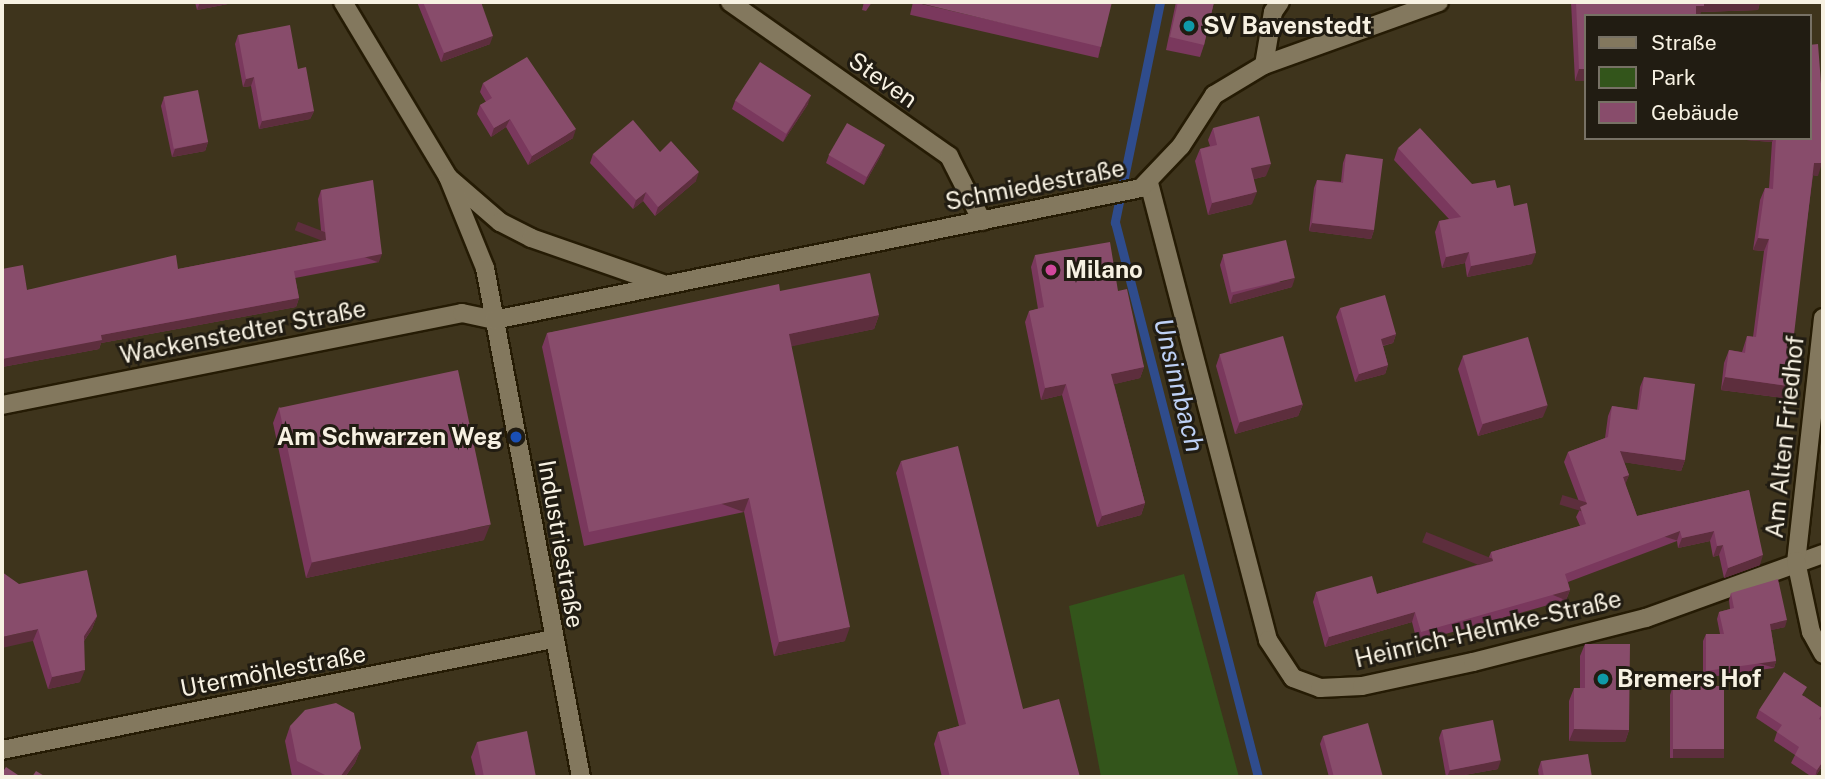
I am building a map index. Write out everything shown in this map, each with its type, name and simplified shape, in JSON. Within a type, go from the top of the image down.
[{"type":"street","points":[[343,2],[448,177],[485,268],[494,320]]},
{"type":"street","name":"Steven","points":[[730,2],[949,156],[982,221]]},
{"type":"street","points":[[1264,65],[1273,12],[1280,2]]},
{"type":"street","name":"Schmiedestraße","points":[[494,320],[1109,196],[1144,186],[1181,146],[1214,95],[1264,65],[1439,2]]},
{"type":"street","points":[[448,177],[500,222],[531,237],[663,284]]},
{"type":"street","name":"Heinrich-Helmke-Straße","points":[[1144,186],[1268,640],[1293,678],[1320,688],[1362,686],[1473,662],[1646,618],[1796,561],[1823,554]]},
{"type":"street","name":"Wackenstedter Straße","points":[[2,405],[463,313],[494,320]]},
{"type":"street","name":"Am Alten Friedhof","points":[[1823,318],[1796,561],[1811,632],[1823,654]]},
{"type":"street","name":"Industriestraße","points":[[494,320],[581,777]]},
{"type":"street","name":"Utermöhlestraße","points":[[2,750],[553,639]]},
{"type":"green space","points":[[1184,574],[1239,777],[1101,777],[1069,606]]},
{"type":"building","points":[[423,2],[481,2],[493,36],[444,53]]},
{"type":"building","points":[[915,2],[1112,2],[1101,47]]},
{"type":"building","name":"SV Bavenstedt","points":[[1178,2],[1214,2],[1204,45],[1170,37]]},
{"type":"building","points":[[1576,2],[1704,2],[1704,6],[1696,6],[1696,14],[1584,14],[1584,69],[1579,69]]},
{"type":"building","points":[[290,25],[298,69],[306,67],[314,111],[262,121],[254,77],[246,79],[238,35]]},
{"type":"building","points":[[1818,44],[1823,110],[1822,163],[1814,163],[1788,386],[1725,377],[1729,350],[1745,353],[1747,336],[1756,337],[1769,239],[1758,238],[1765,188],[1773,189],[1776,140],[1811,140],[1811,45]]},
{"type":"building","points":[[527,57],[576,129],[532,156],[510,119],[494,128],[480,105],[492,98],[483,83]]},
{"type":"building","points":[[760,62],[811,95],[786,134],[735,101]]},
{"type":"building","points":[[198,90],[208,142],[174,149],[164,97]]},
{"type":"building","points":[[1259,116],[1271,164],[1251,168],[1257,192],[1212,203],[1200,149],[1217,145],[1213,128]]},
{"type":"building","points":[[633,120],[660,152],[671,141],[699,172],[658,207],[646,192],[636,200],[593,154]]},
{"type":"building","points":[[847,123],[885,145],[867,177],[828,155]]},
{"type":"building","points":[[1420,128],[1472,184],[1495,180],[1497,188],[1510,185],[1514,206],[1527,203],[1536,253],[1471,266],[1469,252],[1446,257],[1439,221],[1461,217],[1398,148]]},
{"type":"building","points":[[1346,154],[1383,159],[1374,230],[1312,223],[1317,180],[1343,183]]},
{"type":"building","points":[[373,180],[382,254],[294,271],[299,298],[101,335],[102,340],[2,359],[2,269],[23,265],[27,290],[176,255],[178,269],[326,240],[321,190]]},
{"type":"building","points":[[1286,240],[1295,278],[1231,293],[1223,255]]},
{"type":"building","points":[[1110,242],[1118,291],[1127,289],[1144,367],[1111,374],[1145,503],[1102,516],[1066,384],[1045,388],[1029,311],[1044,307],[1035,255]]},
{"type":"building","points":[[870,273],[879,315],[789,334],[850,627],[779,642],[749,498],[589,532],[547,333],[779,284],[780,291]]},
{"type":"building","points":[[1385,295],[1396,334],[1381,339],[1388,365],[1359,374],[1340,308]]},
{"type":"building","points":[[1283,336],[1303,404],[1239,422],[1220,354]]},
{"type":"building","points":[[1528,337],[1548,405],[1482,424],[1463,356]]},
{"type":"building","points":[[458,370],[491,525],[312,563],[279,408]]},
{"type":"building","points":[[1644,377],[1695,384],[1685,460],[1620,451],[1629,475],[1623,477],[1637,516],[1749,490],[1763,555],[1728,568],[1723,545],[1717,546],[1714,531],[1682,538],[1680,531],[1565,574],[1570,590],[1421,632],[1415,612],[1329,637],[1316,592],[1372,576],[1377,594],[1493,561],[1491,552],[1586,524],[1580,507],[1587,504],[1568,452],[1608,437],[1612,406],[1639,410]]},
{"type":"building","points":[[958,446],[1023,709],[1059,699],[1080,777],[950,777],[938,732],[966,724],[901,461]]},
{"type":"building","points":[[87,570],[97,616],[84,636],[85,670],[52,677],[38,629],[2,637],[2,572],[19,584]]},
{"type":"building","points":[[1778,579],[1787,620],[1770,624],[1776,661],[1706,671],[1706,634],[1724,634],[1719,612],[1734,608],[1731,593]]},
{"type":"building","name":"Bremers Hof","points":[[1585,644],[1630,644],[1629,730],[1574,729],[1574,688],[1585,688]]},
{"type":"building","points":[[1784,672],[1807,687],[1802,695],[1823,709],[1819,719],[1823,721],[1823,761],[1817,770],[1795,755],[1799,747],[1777,732],[1782,725],[1759,710]]},
{"type":"building","points":[[1673,686],[1724,686],[1724,749],[1673,749]]},
{"type":"building","points":[[336,703],[354,713],[361,748],[340,777],[329,777],[297,761],[290,726],[305,710]]},
{"type":"building","points":[[1493,720],[1501,760],[1450,770],[1442,730]]},
{"type":"building","points":[[1368,723],[1383,777],[1334,777],[1323,736]]},
{"type":"building","points":[[527,731],[536,777],[484,777],[477,742]]},
{"type":"building","points":[[1588,754],[1592,777],[1544,777],[1541,761]]},
{"type":"building","points":[[6,767],[21,777],[2,777]]},
{"type":"building","points":[[36,771],[46,777],[32,777]]},
{"type":"waterway","name":"Unsinnbach","points":[[1160,2],[1115,222],[1258,777]]},
{"type":"place","name":"SV Bavenstedt","points":[[1189,26]]},
{"type":"place","name":"Milano","points":[[1051,270]]},
{"type":"place","name":"Am Schwarzen Weg","points":[[516,437]]},
{"type":"place","name":"Bremers Hof","points":[[1603,679]]}]
